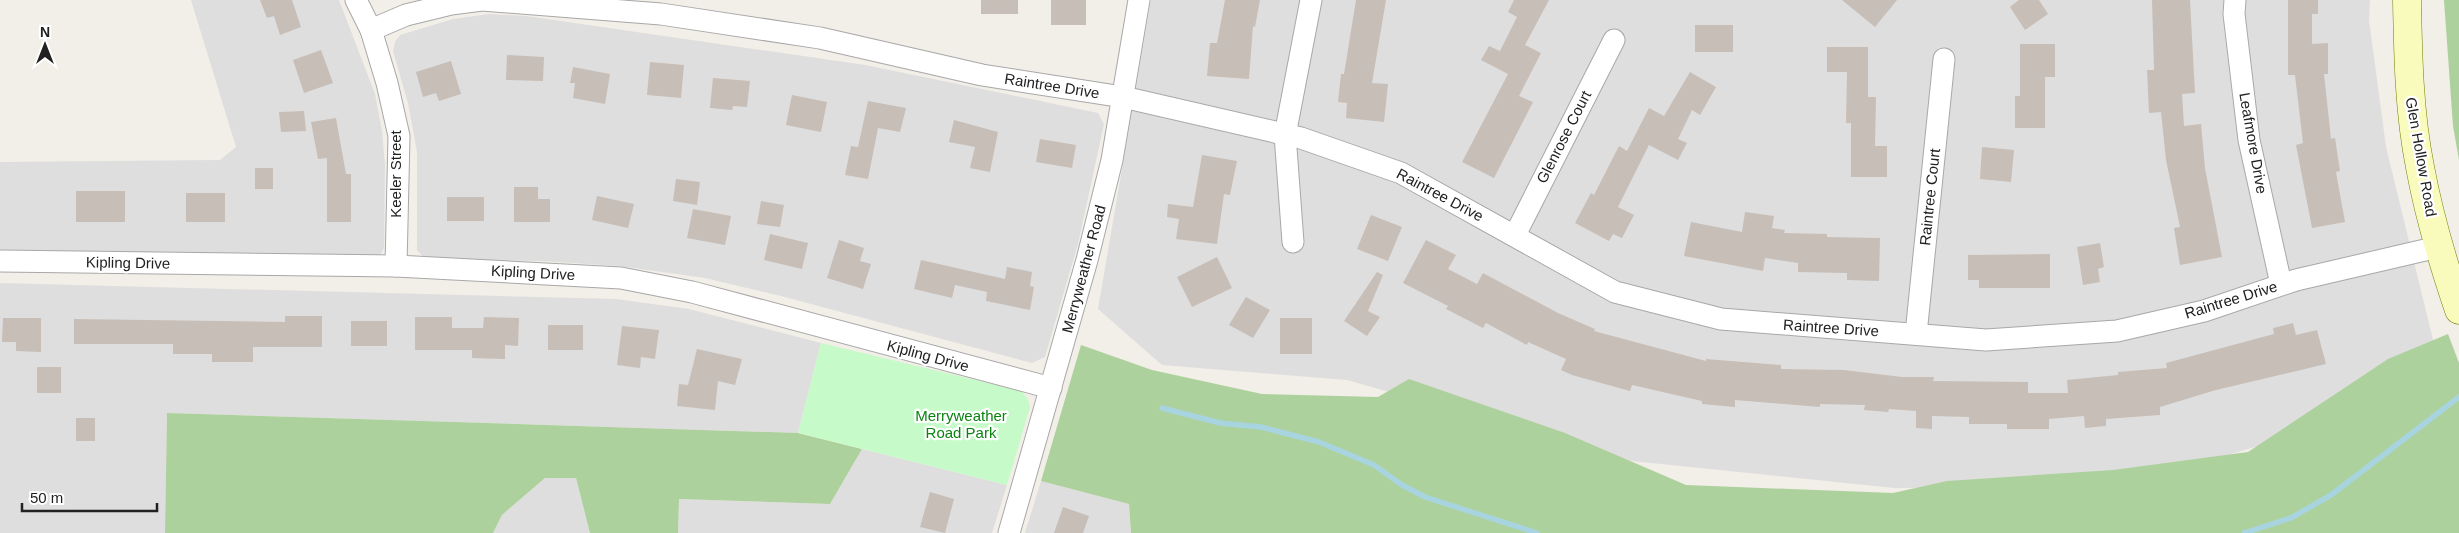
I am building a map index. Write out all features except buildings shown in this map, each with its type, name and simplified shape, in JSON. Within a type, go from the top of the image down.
[{"type":"street","name":"Keeler Street","points":[[356,0],[371,30],[387,83],[399,136],[396,266]]},
{"type":"street","name":"Raintree Drive","points":[[371,30],[406,15],[451,4],[482,0],[661,14],[820,38],[982,75],[1123,97],[1286,135],[1401,173],[1616,292],[1721,319],[1986,340],[2117,331],[2204,311],[2281,284],[2438,247]]},
{"type":"street","name":"Merryweather Road","points":[[1009,533],[1052,388],[1112,160],[1138,0]]},
{"type":"street","points":[[1293,242],[1286,135],[1311,0]]},
{"type":"street","name":"Leafmore Drive","points":[[2235,0],[2234,14],[2249,140],[2281,284]]},
{"type":"street","name":"Glen Hollow Road","points":[[2407,0],[2409,82],[2420,166],[2438,247],[2459,310]]},
{"type":"street","name":"Glenrose Court","points":[[1514,235],[1614,40]]},
{"type":"street","name":"Raintree Court","points":[[1916,334],[1944,59]]},
{"type":"street","name":"Kipling Drive","points":[[0,261],[396,266],[622,278],[692,292],[1052,388]]},
{"type":"shaded area","points":[[191,0],[339,0],[375,94],[382,131],[385,165],[384,248],[380,255],[374,258],[0,250],[0,162],[220,160],[236,147]]},
{"type":"shaded area","points":[[1151,0],[2370,0],[2369,20],[2386,147],[2434,344],[2282,439],[2119,487],[1894,488],[1632,461],[1347,380],[1162,365],[1098,309]]},
{"type":"shaded area","points":[[489,14],[526,16],[865,65],[1098,113],[1104,124],[1078,244],[1045,357],[1032,363],[781,296],[705,278],[619,266],[542,261],[425,259],[417,250],[417,152],[408,103],[393,51],[395,42],[400,35],[453,19]]},
{"type":"shaded area","points":[[0,283],[616,299],[689,309],[821,343],[798,433],[167,413],[165,533],[0,533]]},
{"type":"shaded area","points":[[862,449],[1007,485],[992,533],[678,533],[679,499],[830,504]]},
{"type":"shaded area","points":[[545,478],[576,478],[590,533],[493,533],[502,515]]},
{"type":"shaded area","points":[[1041,481],[1129,504],[1131,533],[1025,533]]},
{"type":"green space","points":[[2444,0],[2459,0],[2459,160],[2453,126]]},
{"type":"green space","points":[[2448,334],[2459,363],[2459,533],[1131,533],[1129,504],[1041,481],[1081,345],[1152,370],[1262,394],[1378,397],[1409,379],[1565,433],[1686,485],[1893,493],[1947,481],[2113,470],[2248,452],[2388,359]]},
{"type":"green space","name":"Merryweather Road Park","points":[[821,343],[1021,391],[1028,399],[1030,407],[1007,485],[798,433]]},
{"type":"green space","points":[[167,413],[798,433],[862,449],[830,504],[679,499],[678,533],[590,533],[576,478],[545,478],[502,515],[493,533],[165,533]]},
{"type":"waterway","points":[[2244,533],[2291,518],[2331,495],[2459,397]]},
{"type":"waterway","points":[[1162,408],[1220,423],[1261,427],[1319,442],[1374,465],[1402,485],[1425,497],[1537,533]]}]
